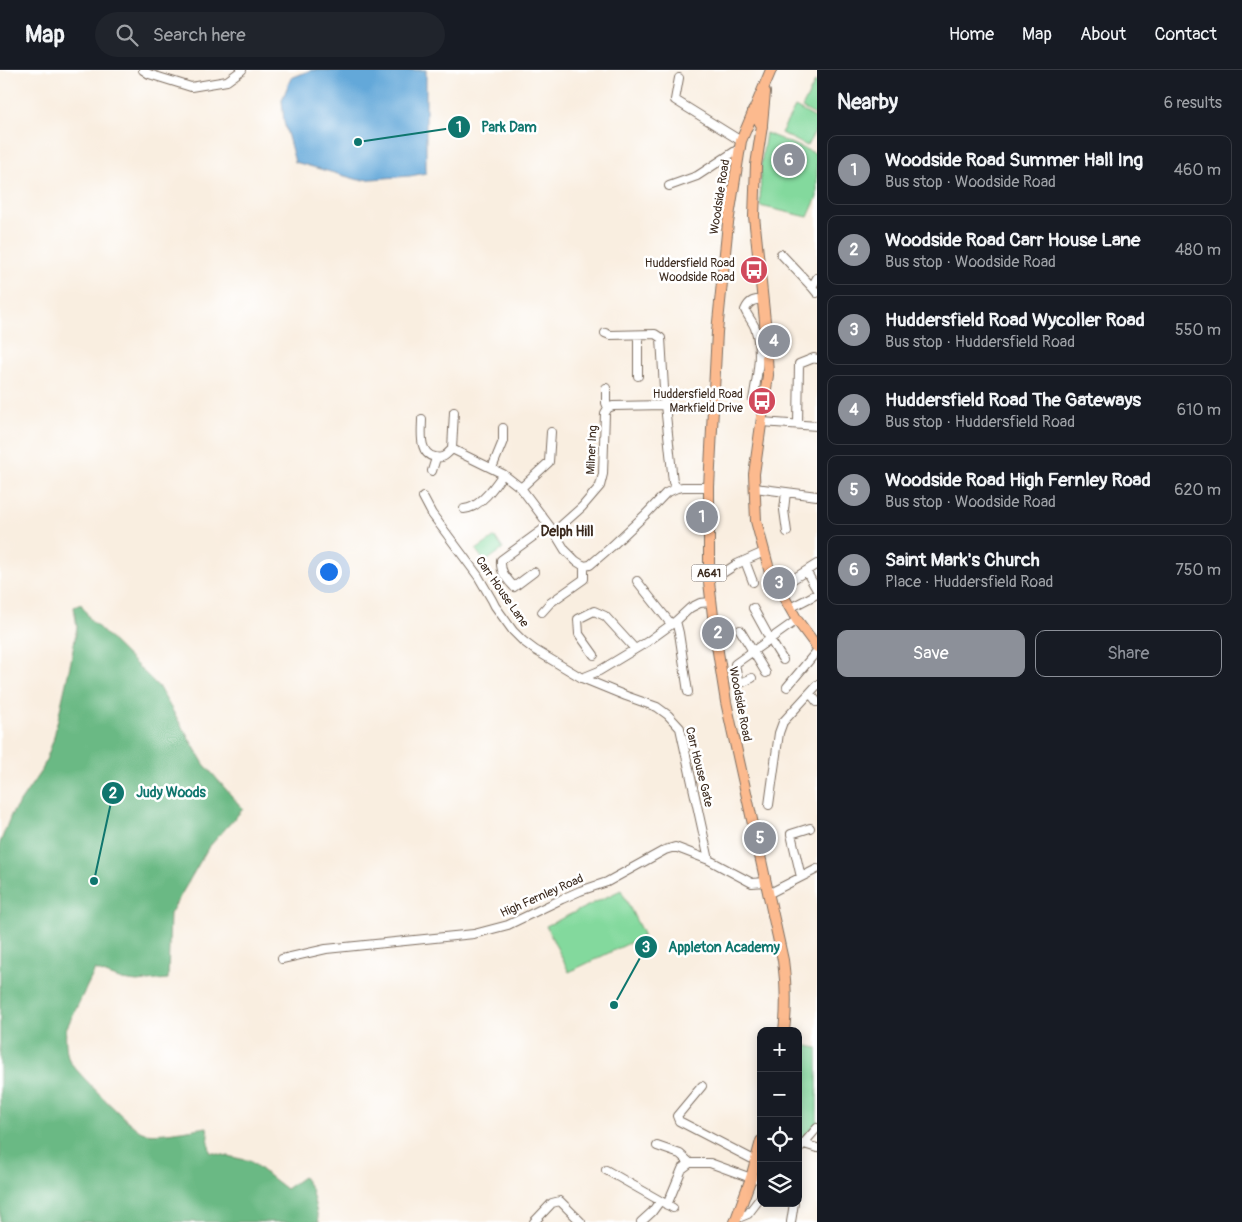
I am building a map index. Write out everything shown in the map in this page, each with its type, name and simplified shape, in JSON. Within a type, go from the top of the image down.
[{"type":"main road","name":"A641","points":[[753,111],[771,70]]},
{"type":"main road","points":[[766,81],[756,165],[754,216],[765,321],[768,375],[754,474],[756,520],[770,573],[797,620],[817,649]]},
{"type":"main road","points":[[753,111],[762,126]]},
{"type":"main road","name":"Woodside Road","points":[[753,111],[740,144],[728,223],[717,332],[709,487],[709,575],[711,602],[726,702],[785,972],[784,1027]]},
{"type":"main road","points":[[736,1220],[756,1178],[757,1157]]},
{"type":"street","points":[[143,70],[149,74],[191,87],[227,81],[242,70]]},
{"type":"street","points":[[668,186],[697,176],[740,144],[676,100],[679,78]]},
{"type":"street","points":[[781,254],[815,290]]},
{"type":"street","points":[[815,290],[817,278]]},
{"type":"street","points":[[753,400],[758,365],[758,343],[755,326],[745,310],[748,303],[753,300],[763,299]]},
{"type":"street","points":[[605,333],[610,335],[655,334],[661,338],[665,405],[673,482],[676,488]]},
{"type":"street","points":[[638,335],[638,376]]},
{"type":"street","points":[[798,424],[799,364],[814,358],[817,359]]},
{"type":"street","name":"Milner Ing","points":[[554,532],[582,507],[600,486],[603,474],[605,413],[608,408],[606,388]]},
{"type":"street","points":[[608,408],[613,406],[665,405]]},
{"type":"street","points":[[422,419],[423,446],[428,455],[436,458],[445,456],[452,450],[454,412]]},
{"type":"street","points":[[762,422],[817,426]]},
{"type":"street","points":[[492,468],[503,441],[503,428]]},
{"type":"street","points":[[521,488],[549,462],[551,432]]},
{"type":"street","points":[[452,450],[503,474],[521,488],[565,550],[584,566],[590,565],[666,493],[676,488],[689,486],[709,487]]},
{"type":"street","points":[[432,471],[436,458]]},
{"type":"street","points":[[464,509],[473,507],[496,485],[503,474]]},
{"type":"street","points":[[755,488],[817,496]]},
{"type":"street","points":[[786,492],[784,510],[787,532]]},
{"type":"street","name":"Carr House Lane","points":[[423,497],[432,514],[478,576],[495,606],[513,631],[535,650],[582,678]]},
{"type":"street","points":[[534,572],[514,587],[504,576],[500,566],[501,560],[549,525]]},
{"type":"street","points":[[724,573],[737,564],[764,552]]},
{"type":"street","points":[[745,561],[753,582]]},
{"type":"street","points":[[790,581],[817,564]]},
{"type":"street","points":[[542,612],[550,602],[584,579],[584,566]]},
{"type":"street","points":[[806,571],[817,590]]},
{"type":"street","points":[[637,581],[673,622],[679,633],[688,692]]},
{"type":"street","points":[[790,608],[817,594]]},
{"type":"street","points":[[582,678],[599,671],[647,642],[690,608],[700,603],[711,602]]},
{"type":"street","points":[[753,608],[783,660]]},
{"type":"street","points":[[594,654],[579,634],[578,619],[594,611],[605,616],[635,649]]},
{"type":"street","points":[[752,678],[739,684],[735,664],[797,620]]},
{"type":"street","points":[[740,630],[766,673]]},
{"type":"street","points":[[787,686],[817,649]]},
{"type":"street","name":"Carr House Gate","points":[[582,678],[656,706],[680,728],[709,860]]},
{"type":"street","points":[[770,805],[779,733],[783,722],[817,686]]},
{"type":"street","points":[[810,693],[817,702]]},
{"type":"street","points":[[801,877],[791,834],[810,828]]},
{"type":"street","name":"High Fernley Road","points":[[282,959],[326,949],[474,934],[508,925],[580,891],[607,882],[665,850],[675,847],[709,860],[752,882],[766,882]]},
{"type":"street","points":[[768,894],[817,869]]},
{"type":"street","points":[[702,1086],[677,1116],[679,1121],[756,1161]]},
{"type":"street","points":[[802,1146],[817,1128]]},
{"type":"street","points":[[657,1146],[680,1154],[690,1163]]},
{"type":"street","points":[[802,1147],[817,1148]]},
{"type":"street","points":[[641,1222],[652,1212],[666,1204],[682,1169],[690,1163],[710,1163],[756,1178]]},
{"type":"street","points":[[606,1170],[666,1204]]},
{"type":"street","points":[[534,1222],[552,1203],[560,1201],[581,1222]]},
{"type":"street","points":[[736,1220],[748,1214],[757,1202]]},
{"type":"street","points":[[791,1222],[793,1207]]},
{"type":"green space","points":[[815,82],[817,83],[817,116],[802,108]]},
{"type":"green space","points":[[795,107],[817,119],[817,128],[807,146],[781,133]]},
{"type":"green space","points":[[766,133],[817,154],[817,197],[808,217],[760,206],[761,164]]},
{"type":"green space","points":[[495,537],[503,549],[485,562],[476,550]]},
{"type":"green space","points":[[81,604],[90,619],[158,686],[204,764],[243,809],[208,848],[170,914],[168,979],[137,982],[122,980],[95,970],[66,1029],[66,1045],[69,1060],[104,1099],[142,1132],[156,1134],[207,1127],[210,1152],[250,1161],[286,1189],[303,1177],[311,1188],[319,1222],[0,1222],[0,843],[11,815],[43,768],[53,741],[77,627],[74,607]]},
{"type":"green space","points":[[621,890],[644,936],[569,972],[546,926]]},
{"type":"green space","points":[[802,1045],[817,1048],[817,1122],[802,1138]]},
{"type":"water","points":[[311,70],[426,70],[426,173],[359,180],[295,162],[284,122],[282,100],[291,78]]},
{"type":"place","name":"Park Dam","points":[[358,142]]},
{"type":"place","name":"Saint Mark's Church","points":[[789,160]]},
{"type":"place","name":"Huddersfield Road Woodside Road","points":[[754,270]]},
{"type":"place","name":"Huddersfield Road The Gateways","points":[[774,341]]},
{"type":"place","name":"Huddersfield Road Markfield Drive","points":[[762,401]]},
{"type":"place","name":"Woodside Road Summer Hall Ing","points":[[702,517]]},
{"type":"place","name":"Huddersfield Road Wycoller Road","points":[[779,583]]},
{"type":"place","name":"Woodside Road Carr House Lane","points":[[718,633]]},
{"type":"place","name":"Woodside Road High Fernley Road","points":[[760,838]]},
{"type":"place","name":"Judy Woods","points":[[94,881]]},
{"type":"place","name":"Appleton Academy","points":[[614,1005]]},
{"type":"district","name":"Delph Hill","points":[[567,531]]}]
